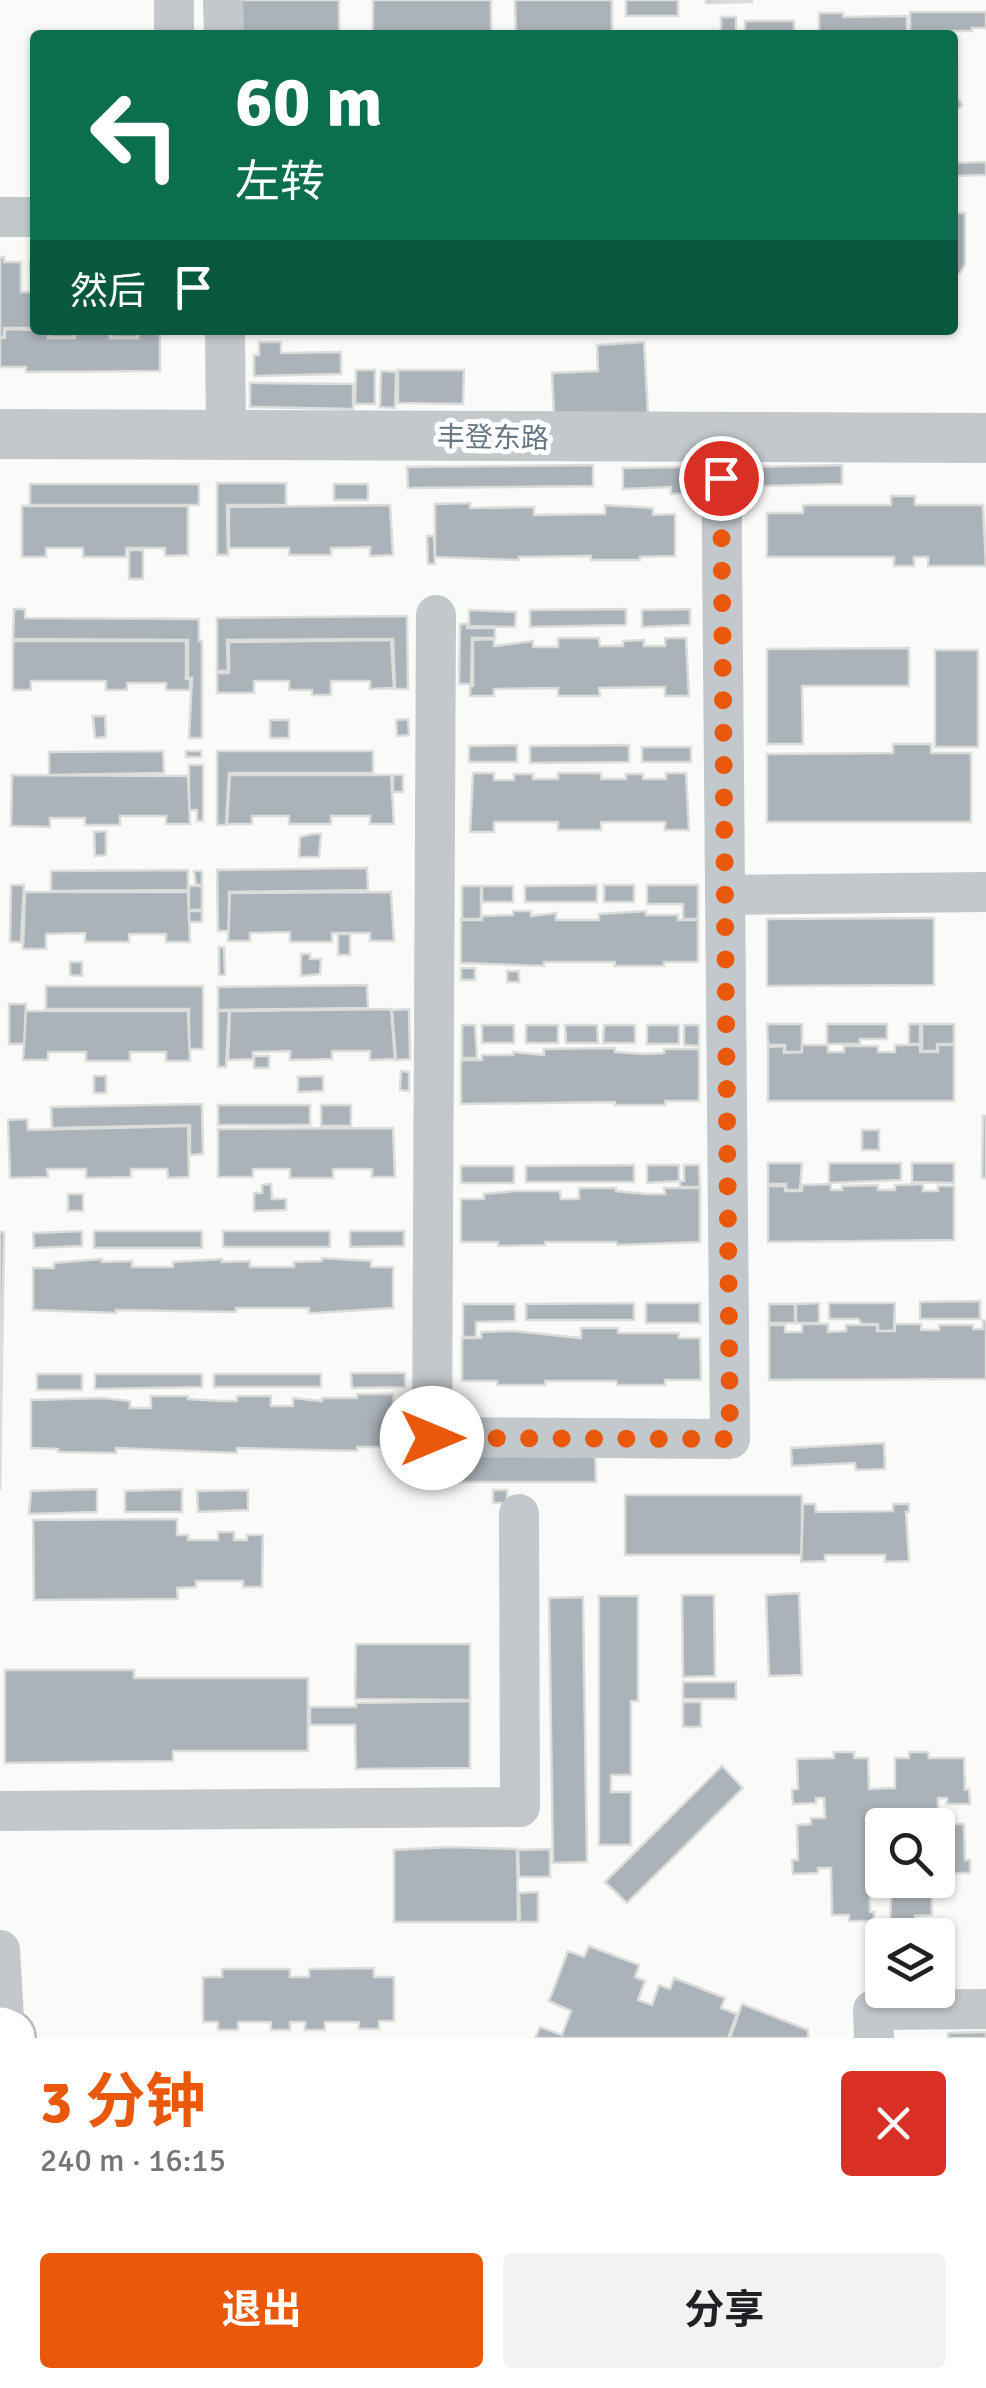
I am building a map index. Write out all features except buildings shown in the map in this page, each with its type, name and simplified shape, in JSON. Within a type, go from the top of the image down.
[{"type":"street","points":[[174,0],[174,30]]},
{"type":"street","points":[[224,0],[224,30]]},
{"type":"street","points":[[0,217],[30,217]]},
{"type":"street","points":[[225,335],[226,434]]},
{"type":"street","name":"丰登东路","points":[[0,434],[720,440],[986,438]]},
{"type":"street","points":[[436,614],[432,1438],[730,1439],[720,440]]},
{"type":"street","points":[[725,895],[986,892]]},
{"type":"street","points":[[0,1811],[520,1806],[519,1514]]},
{"type":"street","points":[[0,1950],[4,2037]]},
{"type":"street","points":[[874,2038],[873,2010],[986,2009]]},
{"type":"route","points":[[432,1438],[730,1439],[721,478]]}]
